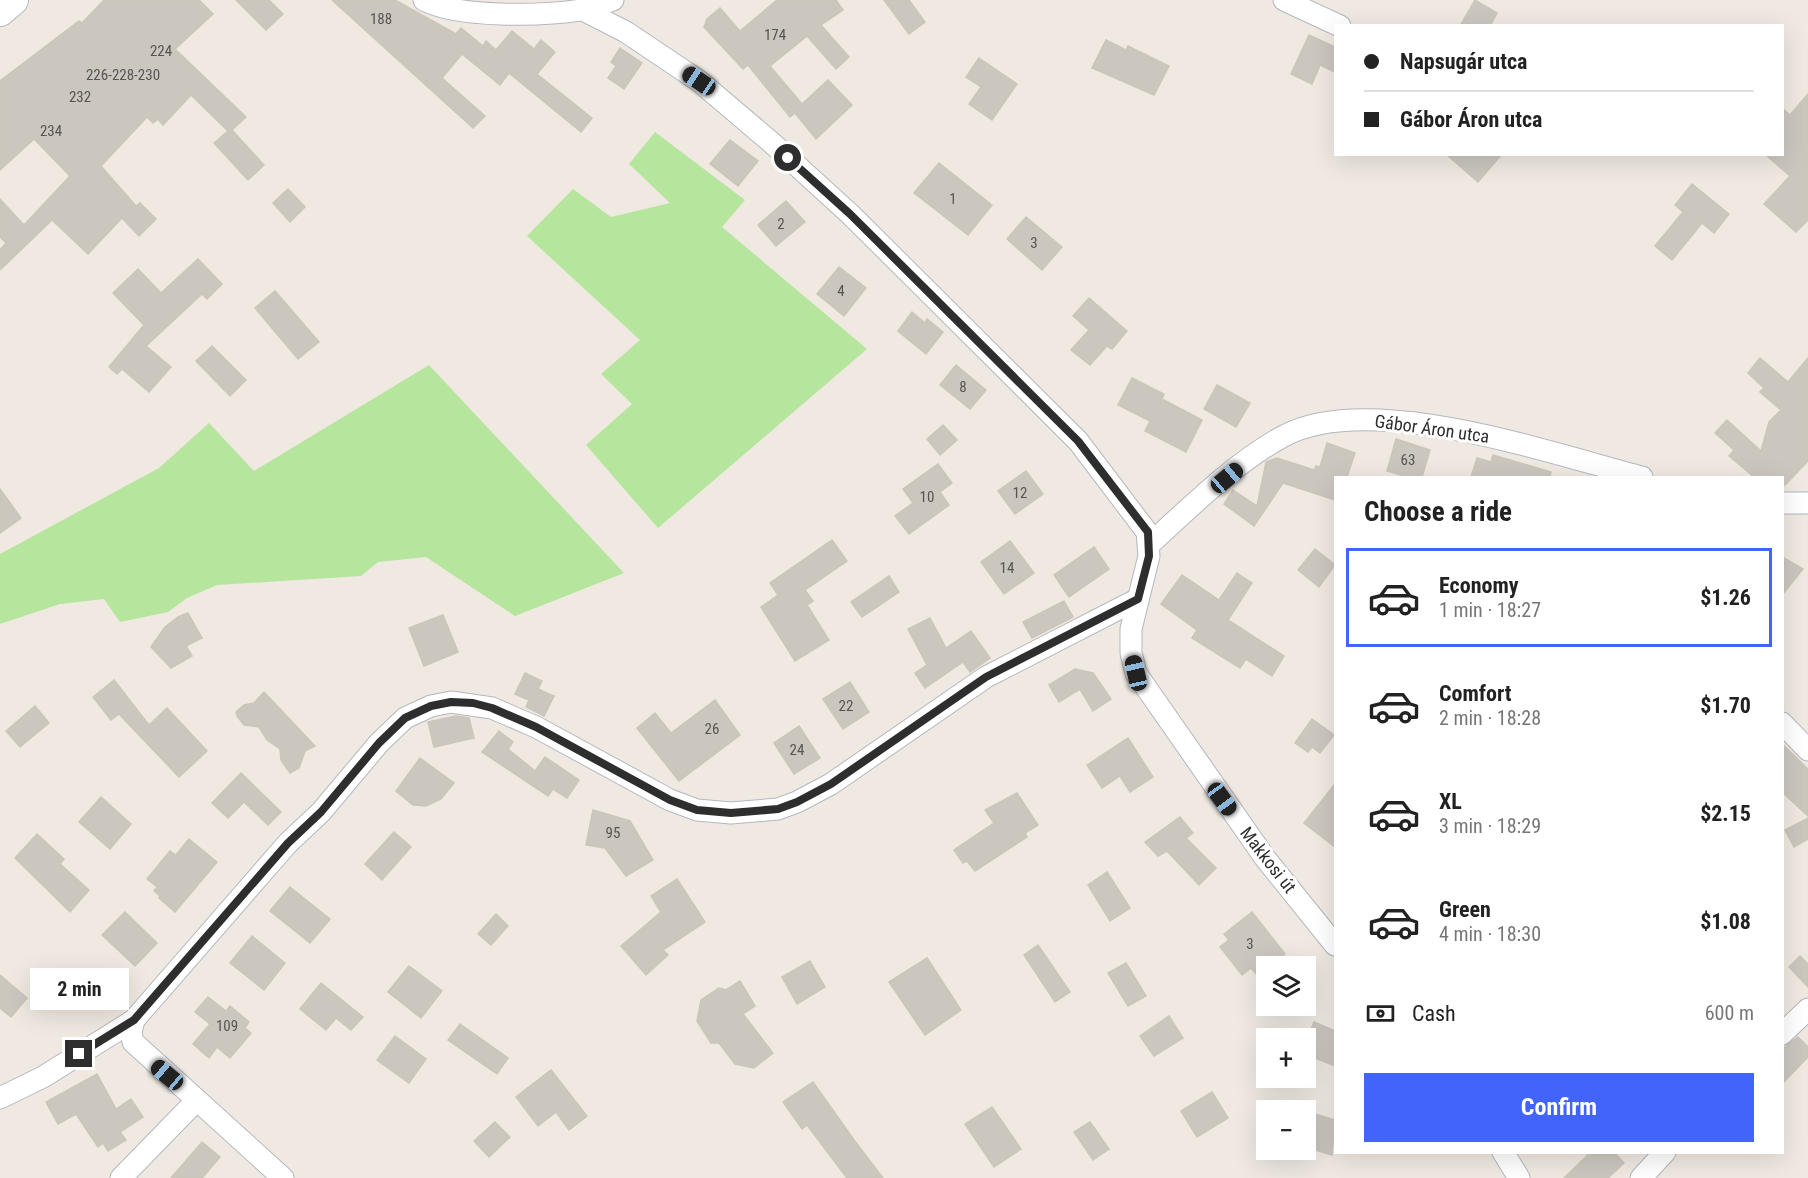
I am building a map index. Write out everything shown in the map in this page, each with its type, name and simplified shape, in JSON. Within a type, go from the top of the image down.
[{"type":"main road","points":[[0,11],[13,0]]},
{"type":"street","points":[[424,0],[465,12],[523,14],[582,10],[613,0]]},
{"type":"street","points":[[1284,0],[1336,24]]},
{"type":"street","points":[[582,10],[626,32],[699,81],[843,208],[1078,441],[1140,520],[1148,532],[1150,544]]},
{"type":"street","name":"Gábor Áron utca","points":[[1150,544],[1258,452],[1285,435],[1310,426],[1338,422],[1375,419],[1468,431],[1638,476]]},
{"type":"street","points":[[1784,503],[1808,503]]},
{"type":"street","name":"Makkosi út","points":[[1150,544],[1131,629],[1131,654],[1136,673],[1265,858],[1334,944]]},
{"type":"street","points":[[0,1098],[43,1077],[134,1020],[288,843],[321,812],[379,743],[405,718],[431,706],[451,702],[473,703],[492,708],[536,727],[670,800],[697,810],[731,813],[778,809],[831,784],[986,677],[1138,599]]},
{"type":"street","points":[[1784,725],[1808,750]]},
{"type":"street","points":[[1784,1032],[1808,1009]]},
{"type":"street","points":[[134,1020],[131,1032],[133,1042],[283,1178]]},
{"type":"street","points":[[121,1178],[197,1100]]},
{"type":"street","points":[[1504,1154],[1519,1178]]},
{"type":"street","points":[[1641,1178],[1663,1154]]},
{"type":"green space","points":[[655,132],[745,200],[722,227],[867,349],[658,528],[586,445],[632,404],[601,374],[640,340],[527,236],[573,189],[611,217],[670,203],[629,164]]},
{"type":"green space","points":[[429,365],[624,573],[515,616],[426,557],[378,562],[361,576],[217,585],[187,598],[168,612],[120,622],[104,599],[60,604],[0,624],[0,554],[159,468],[209,423],[254,471]]},
{"type":"building","points":[[104,0],[199,0],[213,14],[175,49],[246,117],[232,130],[264,165],[248,180],[214,143],[228,131],[191,95],[163,125],[158,119],[153,123],[147,117],[101,166],[136,206],[140,203],[156,219],[139,236],[122,218],[88,254],[52,220],[1,269],[0,250],[6,243],[0,237],[0,199],[24,225],[70,176],[34,139],[0,170],[0,81],[79,21],[82,23]]},
{"type":"building","points":[[236,0],[269,0],[283,14],[266,30]]},
{"type":"building","points":[[332,0],[395,0],[456,34],[461,28],[483,46],[486,41],[496,50],[512,31],[534,49],[541,40],[555,52],[537,74],[592,118],[581,132],[509,73],[500,85],[462,54],[442,78],[485,116],[473,128]]},
{"type":"building","points":[[777,0],[836,0],[843,10],[821,25],[849,57],[836,69],[807,36],[770,66],[802,104],[828,80],[852,105],[816,139],[795,113],[790,117],[748,65],[743,69],[704,27],[707,19],[720,8],[740,31]]},
{"type":"building","points":[[884,0],[909,0],[925,22],[909,34]]},
{"type":"building","points":[[1475,0],[1497,13],[1491,24],[1461,24]]},
{"type":"building","points":[[1309,35],[1334,47],[1334,72],[1320,65],[1312,84],[1291,74]]},
{"type":"building","points":[[1106,40],[1126,50],[1128,46],[1169,66],[1154,95],[1092,68]]},
{"type":"building","points":[[620,48],[642,63],[624,89],[608,78],[616,66],[611,62]]},
{"type":"building","points":[[979,58],[1017,84],[992,120],[969,104],[981,87],[966,77]]},
{"type":"building","points":[[1808,94],[1808,220],[1796,232],[1764,204],[1790,176],[1767,156],[1784,156],[1784,110],[1790,115]]},
{"type":"building","points":[[730,140],[758,161],[738,186],[710,164]]},
{"type":"building","points":[[1448,156],[1500,156],[1478,182]]},
{"type":"building","points":[[939,163],[992,205],[968,235],[914,193]]},
{"type":"building","points":[[1692,184],[1729,214],[1714,233],[1702,223],[1672,260],[1655,246],[1683,212],[1675,205]]},
{"type":"building","points":[[288,189],[305,207],[290,222],[273,203]]},
{"type":"building","points":[[786,201],[805,222],[776,246],[758,225]]},
{"type":"building","points":[[1026,217],[1062,247],[1042,270],[1007,239]]},
{"type":"building","points":[[198,259],[222,284],[207,299],[202,294],[146,346],[171,367],[149,392],[122,369],[117,374],[109,367],[144,325],[113,293],[138,269],[161,293]]},
{"type":"building","points":[[839,267],[866,288],[844,316],[817,294]]},
{"type":"building","points":[[275,291],[319,342],[298,359],[255,308]]},
{"type":"building","points":[[1089,298],[1127,331],[1112,349],[1107,346],[1090,365],[1071,350],[1089,330],[1073,316]]},
{"type":"building","points":[[912,312],[925,323],[927,319],[943,332],[926,354],[898,331]]},
{"type":"building","points":[[212,346],[246,380],[230,396],[196,361]]},
{"type":"building","points":[[1760,358],[1788,382],[1808,358],[1808,461],[1785,485],[1784,476],[1753,476],[1729,456],[1734,450],[1715,433],[1727,420],[1761,451],[1769,422],[1781,410],[1760,392],[1764,388],[1748,373]]},
{"type":"building","points":[[956,365],[986,390],[970,409],[940,385]]},
{"type":"building","points":[[1132,378],[1164,394],[1162,399],[1202,420],[1186,452],[1145,431],[1150,421],[1118,405]]},
{"type":"building","points":[[1217,385],[1250,403],[1236,427],[1204,409]]},
{"type":"building","points":[[943,425],[957,440],[940,455],[927,439]]},
{"type":"building","points":[[1396,439],[1430,450],[1422,476],[1404,476],[1387,471]]},
{"type":"building","points":[[1327,443],[1355,453],[1347,476],[1334,476],[1334,500],[1283,483],[1254,526],[1224,504],[1233,490],[1257,506],[1266,462],[1277,458],[1314,470],[1316,466],[1320,467]]},
{"type":"building","points":[[1493,455],[1551,472],[1550,476],[1471,476],[1477,458],[1491,462]]},
{"type":"building","points":[[938,464],[952,483],[940,492],[949,505],[909,534],[895,516],[913,503],[903,489]]},
{"type":"building","points":[[1026,471],[1043,494],[1015,514],[998,491]]},
{"type":"building","points":[[0,489],[21,518],[0,533]]},
{"type":"building","points":[[832,540],[847,561],[805,590],[813,601],[807,605],[829,640],[795,661],[761,607],[778,595],[770,583]]},
{"type":"building","points":[[1010,541],[1034,573],[1004,594],[981,562]]},
{"type":"building","points":[[1094,547],[1109,569],[1069,597],[1054,575]]},
{"type":"building","points":[[1315,549],[1334,564],[1319,587],[1298,570]]},
{"type":"building","points":[[1784,558],[1803,569],[1784,593]]},
{"type":"building","points":[[1237,573],[1252,583],[1228,620],[1284,656],[1272,676],[1246,659],[1240,668],[1192,638],[1197,630],[1161,604],[1182,575],[1219,600]]},
{"type":"building","points":[[889,576],[899,592],[862,617],[851,602]]},
{"type":"building","points":[[1064,601],[1073,617],[1032,638],[1023,622]]},
{"type":"building","points":[[188,613],[202,638],[186,646],[192,656],[171,668],[151,647],[165,627]]},
{"type":"building","points":[[443,615],[458,652],[424,666],[409,628]]},
{"type":"building","points":[[930,618],[946,648],[971,631],[990,658],[970,672],[963,662],[925,688],[915,673],[927,665],[908,629]]},
{"type":"building","points":[[1075,669],[1093,673],[1111,699],[1093,711],[1080,689],[1059,702],[1049,685]]},
{"type":"building","points":[[525,673],[542,681],[538,689],[554,696],[544,716],[526,707],[529,700],[515,694]]},
{"type":"building","points":[[114,680],[149,725],[167,708],[207,751],[179,777],[119,714],[111,720],[93,697]]},
{"type":"building","points":[[850,682],[869,712],[843,729],[823,699]]},
{"type":"building","points":[[264,692],[315,746],[305,751],[299,768],[290,773],[281,760],[280,749],[267,740],[259,727],[244,725],[237,716],[236,712],[244,705],[254,703]]},
{"type":"building","points":[[715,700],[740,735],[679,781],[637,728],[655,713],[671,733]]},
{"type":"building","points":[[35,706],[49,723],[20,747],[6,731]]},
{"type":"building","points":[[456,716],[469,718],[474,738],[434,747],[428,722]]},
{"type":"building","points":[[1312,719],[1334,735],[1320,753],[1312,747],[1308,752],[1295,743]]},
{"type":"building","points":[[799,726],[820,758],[794,774],[774,743]]},
{"type":"building","points":[[499,731],[513,742],[508,749],[535,771],[545,757],[579,780],[567,798],[553,789],[548,796],[482,752]]},
{"type":"building","points":[[1128,738],[1153,777],[1130,792],[1120,776],[1102,788],[1087,765]]},
{"type":"building","points":[[1784,746],[1808,769],[1808,816],[1784,794]]},
{"type":"building","points":[[420,758],[454,783],[441,799],[426,806],[413,805],[396,791]]},
{"type":"building","points":[[241,773],[281,812],[268,825],[244,802],[228,818],[212,803]]},
{"type":"building","points":[[1334,785],[1334,846],[1304,823]]},
{"type":"building","points":[[1017,793],[1038,825],[1025,833],[1027,837],[975,871],[967,861],[963,863],[954,850],[994,823],[985,810]]},
{"type":"building","points":[[101,797],[131,824],[110,849],[79,822]]},
{"type":"building","points":[[593,810],[630,821],[653,860],[626,876],[605,848],[586,845]]},
{"type":"building","points":[[1180,817],[1193,833],[1186,838],[1216,868],[1199,885],[1167,851],[1158,856],[1145,842]]},
{"type":"building","points":[[1808,818],[1808,839],[1794,847],[1785,830]]},
{"type":"building","points":[[394,832],[411,847],[382,880],[365,864]]},
{"type":"building","points":[[37,834],[64,859],[60,864],[89,890],[70,912],[15,858]]},
{"type":"building","points":[[189,839],[217,862],[175,912],[159,898],[160,896],[154,891],[157,887],[147,879],[170,851],[176,855]]},
{"type":"building","points":[[1107,872],[1130,908],[1110,921],[1088,885]]},
{"type":"building","points":[[677,879],[705,922],[663,950],[668,955],[646,975],[621,946],[661,912],[651,896]]},
{"type":"building","points":[[290,887],[330,919],[310,943],[270,911]]},
{"type":"building","points":[[125,912],[157,943],[135,966],[102,935]]},
{"type":"building","points":[[1252,912],[1285,954],[1282,956],[1256,956],[1256,974],[1251,968],[1242,975],[1220,947],[1229,940],[1224,934]]},
{"type":"building","points":[[496,914],[508,926],[491,945],[478,934]]},
{"type":"building","points":[[252,936],[285,963],[264,990],[230,963]]},
{"type":"building","points":[[1038,945],[1070,992],[1055,1002],[1024,955]]},
{"type":"building","points":[[1800,956],[1808,964],[1808,987],[1789,967]]},
{"type":"building","points":[[927,958],[961,1010],[925,1035],[889,982]]},
{"type":"building","points":[[810,961],[825,987],[797,1004],[782,977]]},
{"type":"building","points":[[1126,963],[1146,996],[1128,1006],[1108,973]]},
{"type":"building","points":[[409,966],[442,991],[421,1018],[388,992]]},
{"type":"building","points":[[0,975],[27,998],[11,1017],[0,1008]]},
{"type":"building","points":[[740,981],[755,1006],[743,1014],[773,1053],[754,1068],[735,1064],[719,1043],[711,1043],[697,1021],[701,1000],[719,988],[726,990]]},
{"type":"building","points":[[321,983],[363,1017],[351,1030],[336,1018],[326,1030],[300,1009]]},
{"type":"building","points":[[208,997],[226,1011],[230,1006],[249,1022],[245,1028],[251,1033],[230,1058],[217,1047],[209,1058],[193,1044],[210,1024],[195,1012]]},
{"type":"building","points":[[1169,1016],[1183,1038],[1154,1056],[1140,1036]]},
{"type":"building","points":[[1314,1022],[1334,1031],[1334,1066],[1316,1058],[1316,1028],[1312,1028]]},
{"type":"building","points":[[460,1024],[508,1058],[497,1074],[448,1040]]},
{"type":"building","points":[[395,1036],[426,1059],[409,1083],[377,1060]]},
{"type":"building","points":[[1798,1037],[1808,1047],[1808,1057],[1784,1082],[1784,1048]]},
{"type":"building","points":[[551,1070],[587,1116],[569,1130],[556,1112],[538,1126],[516,1097]]},
{"type":"building","points":[[97,1074],[116,1109],[131,1099],[143,1117],[120,1132],[126,1140],[108,1151],[103,1143],[98,1147],[76,1114],[58,1124],[46,1102]]},
{"type":"building","points":[[813,1082],[883,1178],[847,1178],[807,1125],[802,1129],[783,1102]]},
{"type":"building","points":[[1212,1092],[1228,1118],[1197,1137],[1181,1111]]},
{"type":"building","points":[[992,1107],[1021,1149],[994,1167],[965,1124]]},
{"type":"building","points":[[1316,1114],[1334,1120],[1332,1155],[1316,1150]]},
{"type":"building","points":[[495,1122],[510,1137],[489,1157],[474,1141]]},
{"type":"building","points":[[1090,1122],[1109,1149],[1093,1160],[1074,1132]]},
{"type":"building","points":[[202,1142],[220,1157],[202,1178],[171,1178]]},
{"type":"building","points":[[1589,1154],[1616,1154],[1624,1163],[1608,1178],[1564,1178]]},
{"type":"route","points":[[79,1054],[134,1020],[288,843],[321,812],[379,743],[405,718],[431,706],[451,702],[473,703],[492,708],[536,727],[670,800],[697,810],[731,813],[778,809],[831,784],[986,677],[1138,599],[1149,556],[1148,532],[1078,441],[850,214],[788,158]]}]
